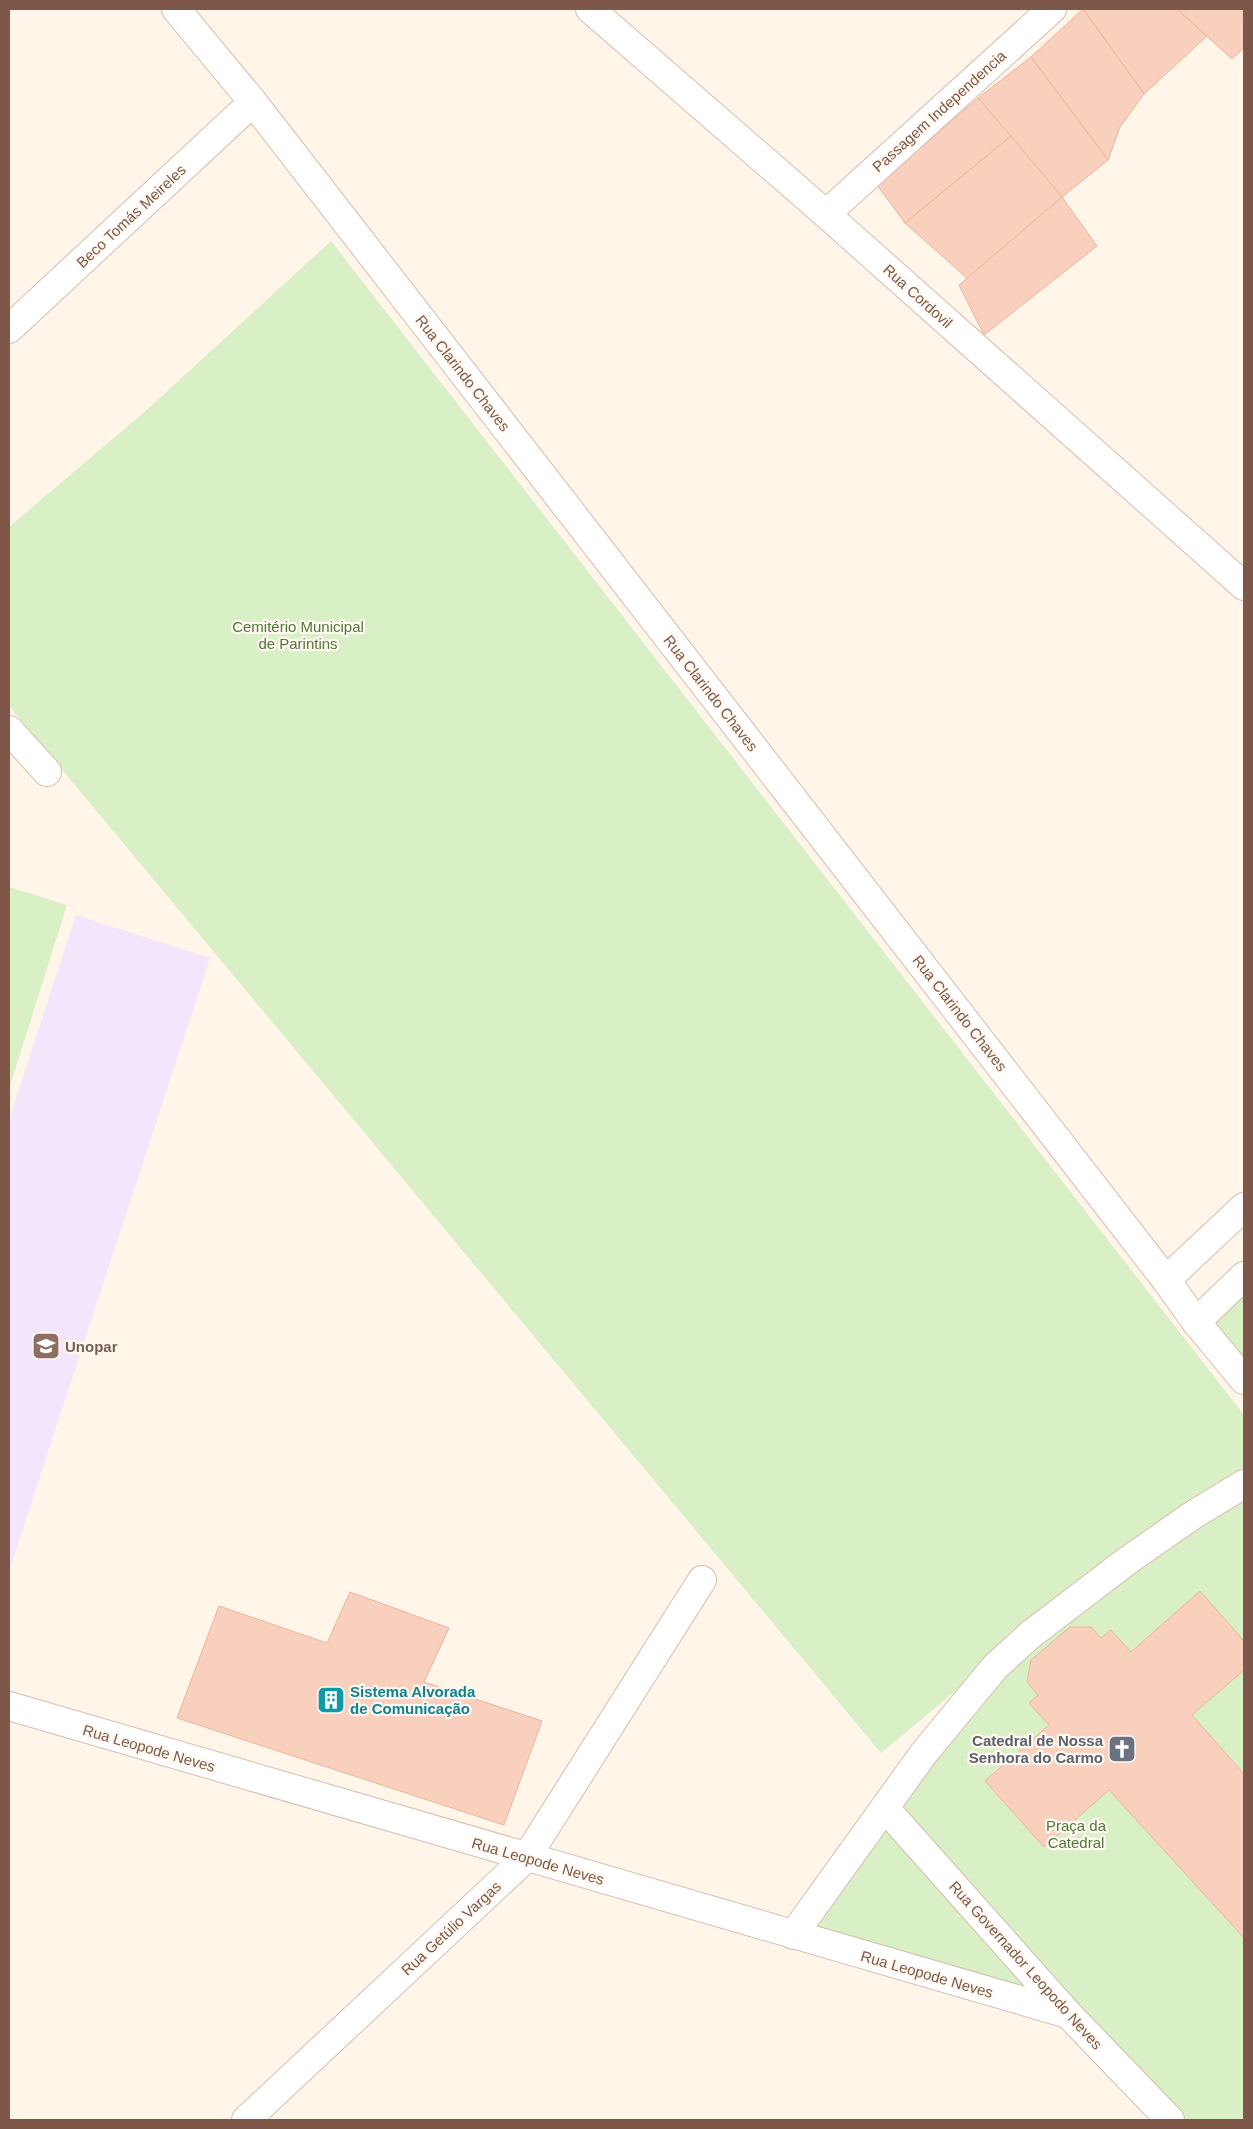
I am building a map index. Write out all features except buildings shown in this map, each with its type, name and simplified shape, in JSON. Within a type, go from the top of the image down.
[{"type":"street","name":"Rua Clarindo Chaves","points":[[176,9],[253,102],[1166,1280],[1196,1322],[1244,1380]]},
{"type":"street","name":"Rua Cordovil","points":[[590,9],[826,214],[1244,586]]},
{"type":"street","name":"Passagem Independencia","points":[[826,214],[1052,9]]},
{"type":"street","name":"Beco Tomás Meireles","points":[[9,329],[253,102]]},
{"type":"street","points":[[9,730],[48,772]]},
{"type":"street","points":[[1166,1280],[1244,1207]]},
{"type":"street","points":[[1196,1322],[1244,1276]]},
{"type":"street","points":[[793,1935],[884,1808],[961,1706],[995,1667],[1030,1635],[1127,1561],[1193,1515],[1244,1484]]},
{"type":"street","name":"Rua Getúlio Vargas","points":[[246,2120],[526,1858],[702,1580]]},
{"type":"street","name":"Rua Leopode Neves","points":[[9,1706],[526,1858],[1068,2014]]},
{"type":"street","name":"Rua Governador Leopodo Neves","points":[[884,1808],[1068,2014],[1170,2120]]},
{"type":"shaded area","name":"Unopar","points":[[76,915],[210,958],[9,1571],[9,1120]]},
{"type":"green space","name":"Cemitério Municipal de Parintins","points":[[331,241],[1244,1415],[1244,1467],[995,1658],[881,1753],[9,706],[9,527],[150,407]]},
{"type":"green space","points":[[9,887],[67,905],[9,1089]]},
{"type":"green space","points":[[1244,1285],[1244,1377],[1203,1325]]},
{"type":"green space","name":"Praça da Catedral","points":[[1244,1484],[1244,2120],[1175,2120],[1072,2006],[800,1935],[997,1668]]},
{"type":"place","name":"Unopar","points":[[46,1346]]},
{"type":"place","name":"Sistema Alvorada de Comunicação","points":[[331,1700]]},
{"type":"place","name":"Catedral de Nossa Senhora do Carmo","points":[[1122,1749]]}]
